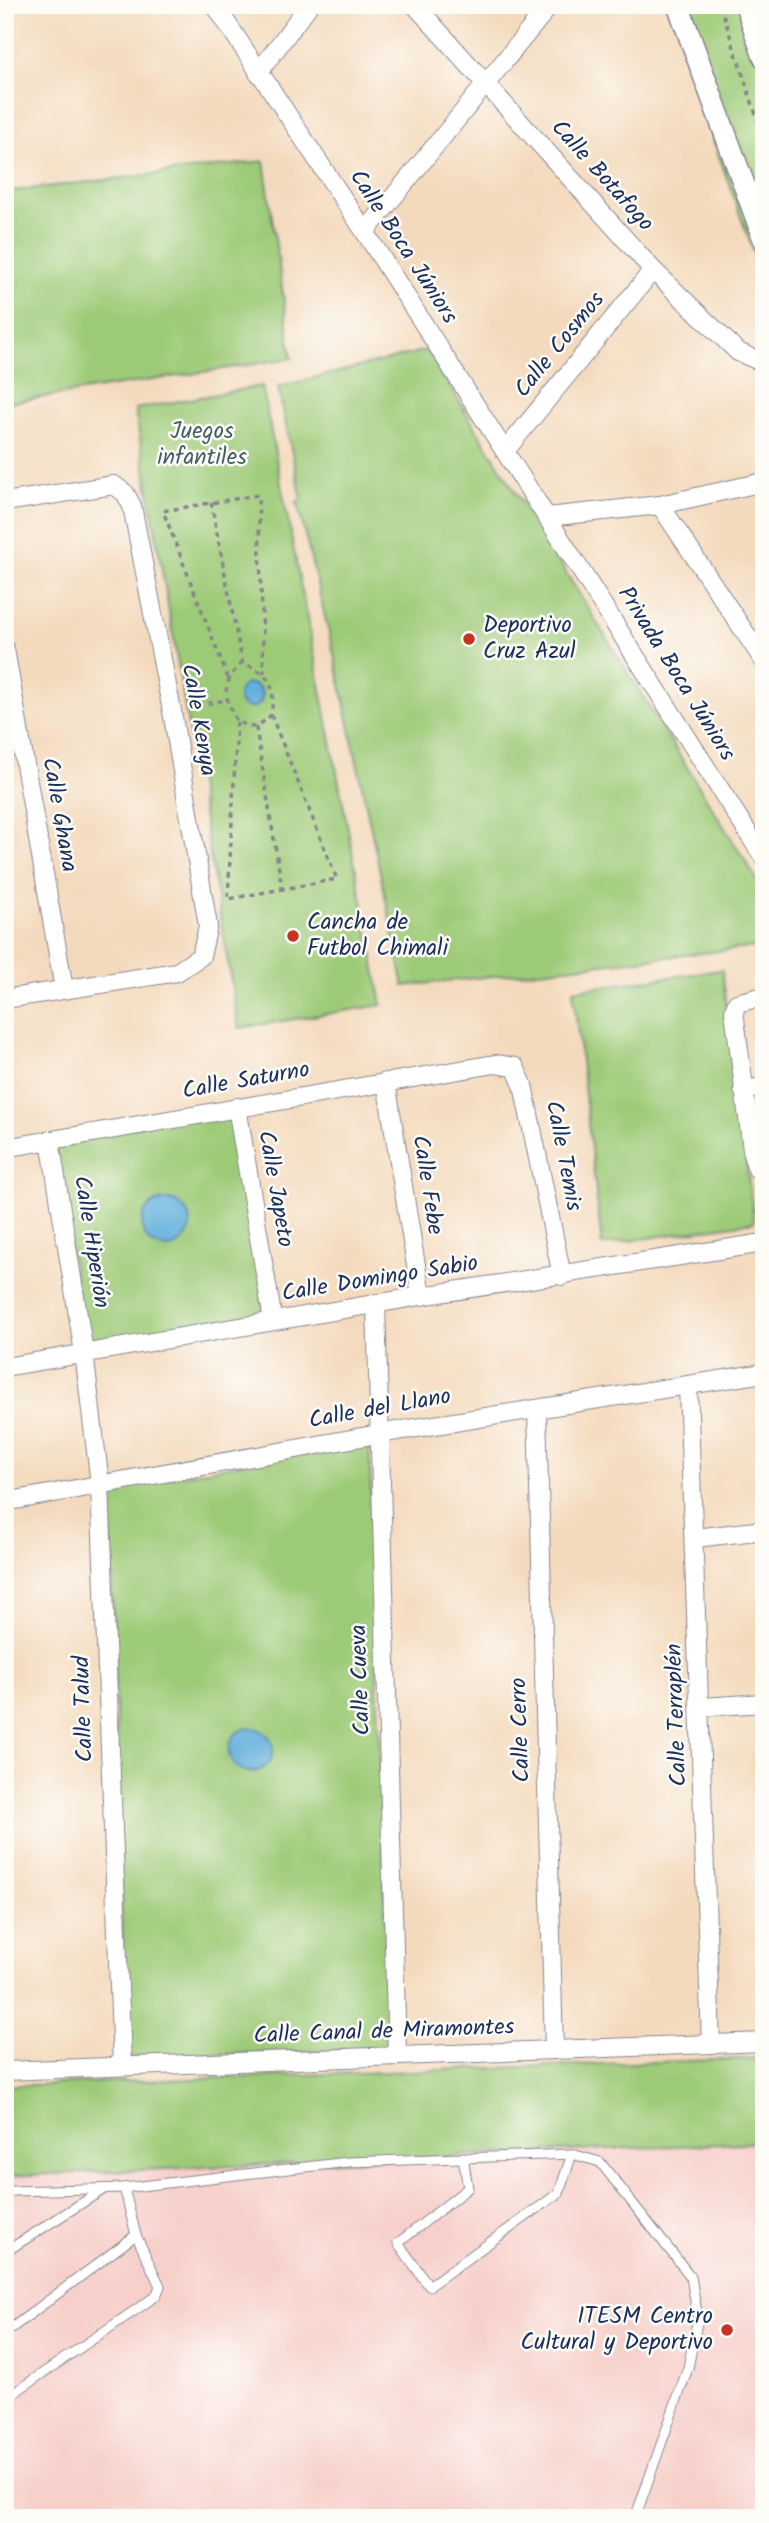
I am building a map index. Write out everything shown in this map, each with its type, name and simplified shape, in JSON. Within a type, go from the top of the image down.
[{"type":"street","name":"Calle Boca Júniors","points":[[215,5],[258,74],[365,232],[547,517]]},
{"type":"street","points":[[258,74],[309,5]]},
{"type":"street","name":"Calle Botafogo","points":[[415,5],[653,270],[738,352],[752,361],[764,363]]},
{"type":"street","points":[[365,232],[550,5]]},
{"type":"street","points":[[678,5],[764,239]]},
{"type":"street","points":[[747,5],[764,57]]},
{"type":"street","name":"Calle Cosmos","points":[[505,451],[653,270]]},
{"type":"street","points":[[547,517],[660,505],[764,481]]},
{"type":"street","name":"Calle Kenya","points":[[5,502],[114,485],[125,493],[132,506],[172,711],[208,926],[201,956],[177,972],[64,989]]},
{"type":"street","points":[[660,505],[764,661]]},
{"type":"street","name":"Privada Boca Júniors","points":[[547,517],[764,858]]},
{"type":"street","name":"Calle Ghana","points":[[5,649],[64,989]]},
{"type":"street","points":[[5,999],[64,989]]},
{"type":"street","points":[[764,996],[745,999],[737,1003],[734,1011],[753,1157],[757,1168],[764,1173]]},
{"type":"street","name":"Calle Saturno","points":[[5,1148],[495,1064]]},
{"type":"street","name":"Calle Temis","points":[[495,1064],[515,1067],[523,1085],[562,1276]]},
{"type":"street","name":"Calle Febe","points":[[386,1082],[421,1296]]},
{"type":"street","points":[[743,1090],[764,1087]]},
{"type":"street","name":"Calle Japeto","points":[[236,1107],[272,1321]]},
{"type":"street","name":"Calle Hiperión","points":[[50,1140],[85,1353]]},
{"type":"street","name":"Calle Domingo Sabio","points":[[5,1367],[376,1303],[764,1243]]},
{"type":"street","name":"Calle Cueva","points":[[376,1303],[377,1434],[397,2056]]},
{"type":"street","name":"Calle Talud","points":[[85,1353],[100,1484],[122,2065]]},
{"type":"street","name":"Calle del Llano","points":[[5,1502],[377,1434],[764,1373]]},
{"type":"street","name":"Calle Terraplén","points":[[688,1385],[702,1707],[711,2044]]},
{"type":"street","name":"Calle Cerro","points":[[537,1409],[554,2050]]},
{"type":"street","points":[[695,1538],[764,1530]]},
{"type":"street","points":[[702,1707],[764,1703]]},
{"type":"street","name":"Calle Canal de Miramontes","points":[[5,2071],[764,2042]]},
{"type":"lane","points":[[463,2157],[468,2188],[398,2244],[429,2286],[559,2193],[572,2154]]},
{"type":"lane","points":[[5,2194],[13,2190],[124,2188],[349,2162],[572,2154],[600,2162],[691,2277],[698,2318],[688,2368],[635,2518]]},
{"type":"lane","points":[[5,2252],[104,2188]]},
{"type":"lane","points":[[5,2399],[156,2295],[160,2286],[136,2235],[124,2188]]},
{"type":"lane","points":[[5,2333],[136,2235]]},
{"type":"path","points":[[720,5],[764,139]]},
{"type":"path","points":[[258,495],[264,673],[274,692],[271,715],[337,879],[228,899],[237,722],[226,700],[228,678],[163,511],[211,502],[258,495]]},
{"type":"path","points":[[211,502],[242,662]]},
{"type":"path","points":[[242,662],[264,673]]},
{"type":"path","points":[[228,678],[242,662]]},
{"type":"path","points":[[172,711],[226,700]]},
{"type":"path","points":[[256,727],[271,715]]},
{"type":"path","points":[[237,722],[256,727]]},
{"type":"path","points":[[256,727],[282,889]]},
{"type":"shaded area","points":[[764,2142],[764,2518],[5,2518],[5,2176]]},
{"type":"green space","points":[[672,5],[760,5],[764,17],[764,281],[714,142]]},
{"type":"green space","points":[[264,161],[292,358],[5,403],[5,192]]},
{"type":"green space","name":"Deportivo Cruz Azul","points":[[427,350],[764,891],[764,946],[404,986],[336,662],[297,501],[302,500],[278,387]]},
{"type":"green space","name":"Juegos infantiles","points":[[262,386],[382,1005],[239,1028],[135,409]]},
{"type":"green space","points":[[722,970],[754,1222],[602,1245],[573,990]]},
{"type":"green space","points":[[235,1108],[267,1317],[87,1350],[52,1141]]},
{"type":"green space","points":[[369,1439],[390,2049],[126,2057],[109,1489]]},
{"type":"green space","points":[[764,2058],[764,2142],[5,2176],[5,2086]]},
{"type":"water","points":[[250,684],[259,687],[262,696],[259,705],[250,708],[241,705],[238,696],[241,687]]},
{"type":"water","points":[[166,1200],[183,1207],[190,1224],[183,1241],[166,1248],[149,1241],[142,1224],[149,1207]]},
{"type":"water","points":[[251,1728],[266,1735],[273,1750],[266,1765],[251,1772],[236,1765],[229,1750],[236,1735]]},
{"type":"place","name":"Deportivo Cruz Azul","points":[[469,639]]},
{"type":"place","name":"Cancha de Futbol Chimali","points":[[293,936]]},
{"type":"place","name":"ITESM Centro Cultural y Deportivo","points":[[727,2330]]}]
